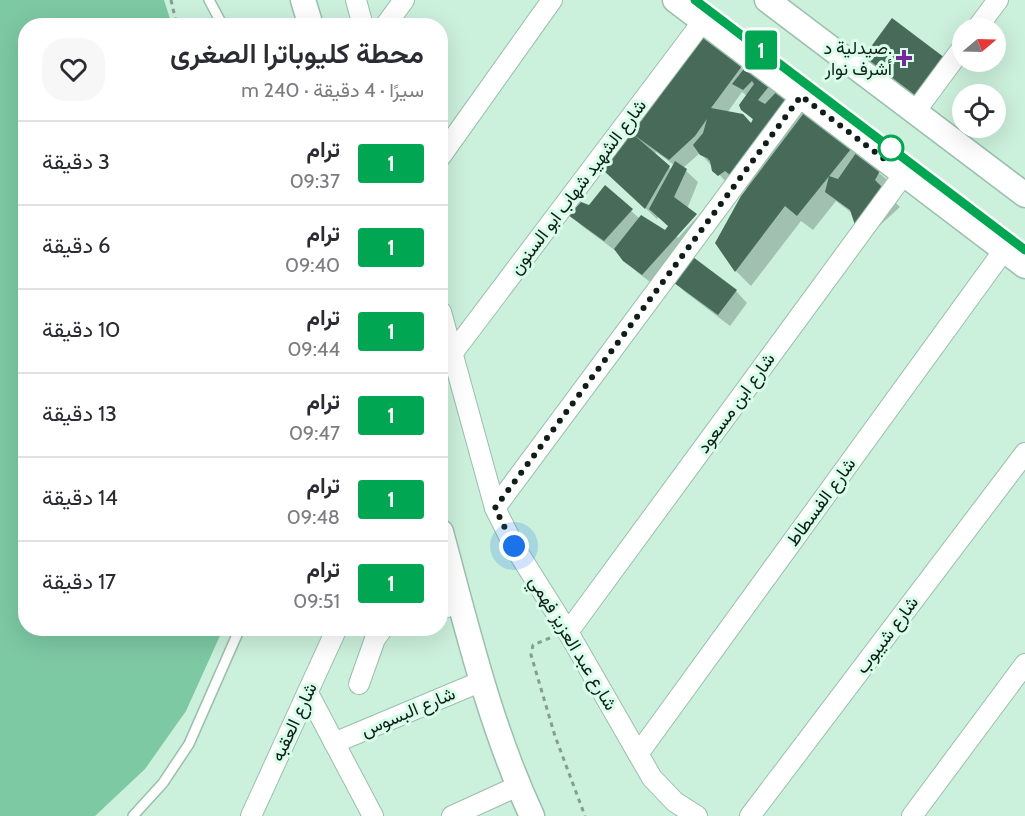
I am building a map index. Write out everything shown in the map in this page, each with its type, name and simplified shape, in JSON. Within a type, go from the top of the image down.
[{"type":"street","points":[[303,0],[309,18]]},
{"type":"street","points":[[356,0],[361,18]]},
{"type":"street","points":[[392,18],[404,0]]},
{"type":"street","points":[[448,146],[552,0]]},
{"type":"street","points":[[675,0],[1025,266]]},
{"type":"street","points":[[766,0],[1025,195]]},
{"type":"street","points":[[984,18],[998,0]]},
{"type":"street","name":"شارع الشهيد شهاب ابو السنون","points":[[452,354],[703,21]]},
{"type":"street","points":[[915,112],[952,62]]},
{"type":"street","points":[[495,508],[801,96]]},
{"type":"street","name":"شارع ابن مسعود","points":[[568,632],[904,174]]},
{"type":"street","name":"شارع الفسطاط","points":[[638,754],[1004,250]]},
{"type":"street","name":"شارع عبد العزيز فهمي","points":[[448,339],[495,508],[514,546],[568,632],[652,778],[675,802],[697,816]]},
{"type":"street","name":"شارع شيبوب","points":[[750,816],[1025,453]]},
{"type":"street","points":[[448,583],[451,605],[482,681],[518,786],[532,816]]},
{"type":"street","name":"شارع العقبه","points":[[251,816],[333,636]]},
{"type":"street","points":[[359,684],[377,636]]},
{"type":"street","points":[[912,816],[1025,664]]},
{"type":"street","name":"شارع البسوس","points":[[334,743],[482,681]]},
{"type":"street","points":[[308,693],[373,816]]},
{"type":"street","points":[[452,816],[518,786]]},
{"type":"lane","points":[[209,0],[219,18]]},
{"type":"lane","points":[[133,816],[163,783],[189,744],[236,636]]},
{"type":"path","points":[[171,0],[175,18]]},
{"type":"path","points":[[568,632],[536,643],[531,648],[531,655],[555,736],[585,816]]},
{"type":"green space","points":[[0,0],[164,0],[170,18],[18,18],[18,636],[220,636],[186,711],[145,769],[95,816],[0,816]]},
{"type":"building","name":"صيدلية د. أشرف نوار","points":[[892,18],[945,58],[915,99],[862,59]]},
{"type":"building","points":[[702,34],[742,66],[711,108],[743,114],[751,123],[753,119],[741,110],[739,105],[754,84],[752,81],[743,90],[732,84],[747,65],[771,84],[758,100],[765,104],[780,88],[794,101],[735,179],[725,171],[718,176],[712,171],[710,161],[700,155],[693,145],[703,133],[707,119],[695,136],[669,160],[634,135],[670,166],[645,209],[603,170]]},
{"type":"building","points":[[807,109],[855,144],[797,216],[785,206],[735,272],[715,243],[741,196]]},
{"type":"building","points":[[856,153],[880,171],[875,180],[889,194],[855,225],[850,210],[825,192],[829,176],[838,179]]},
{"type":"building","points":[[675,161],[687,169],[674,197],[697,214],[642,275],[623,261],[614,249],[641,215],[665,230],[668,226],[649,209]]},
{"type":"building","points":[[605,185],[633,209],[604,241],[568,215],[581,202],[589,205]]},
{"type":"building","points":[[689,254],[737,290],[718,315],[670,280]]},
{"type":"tram line","name":"1","points":[[695,0],[1025,250]]},
{"type":"place","name":"صيدلية د. أشرف نوار","points":[[904,58]]},
{"type":"route","points":[[514,546],[495,508],[801,96],[887,161],[891,148]]}]
